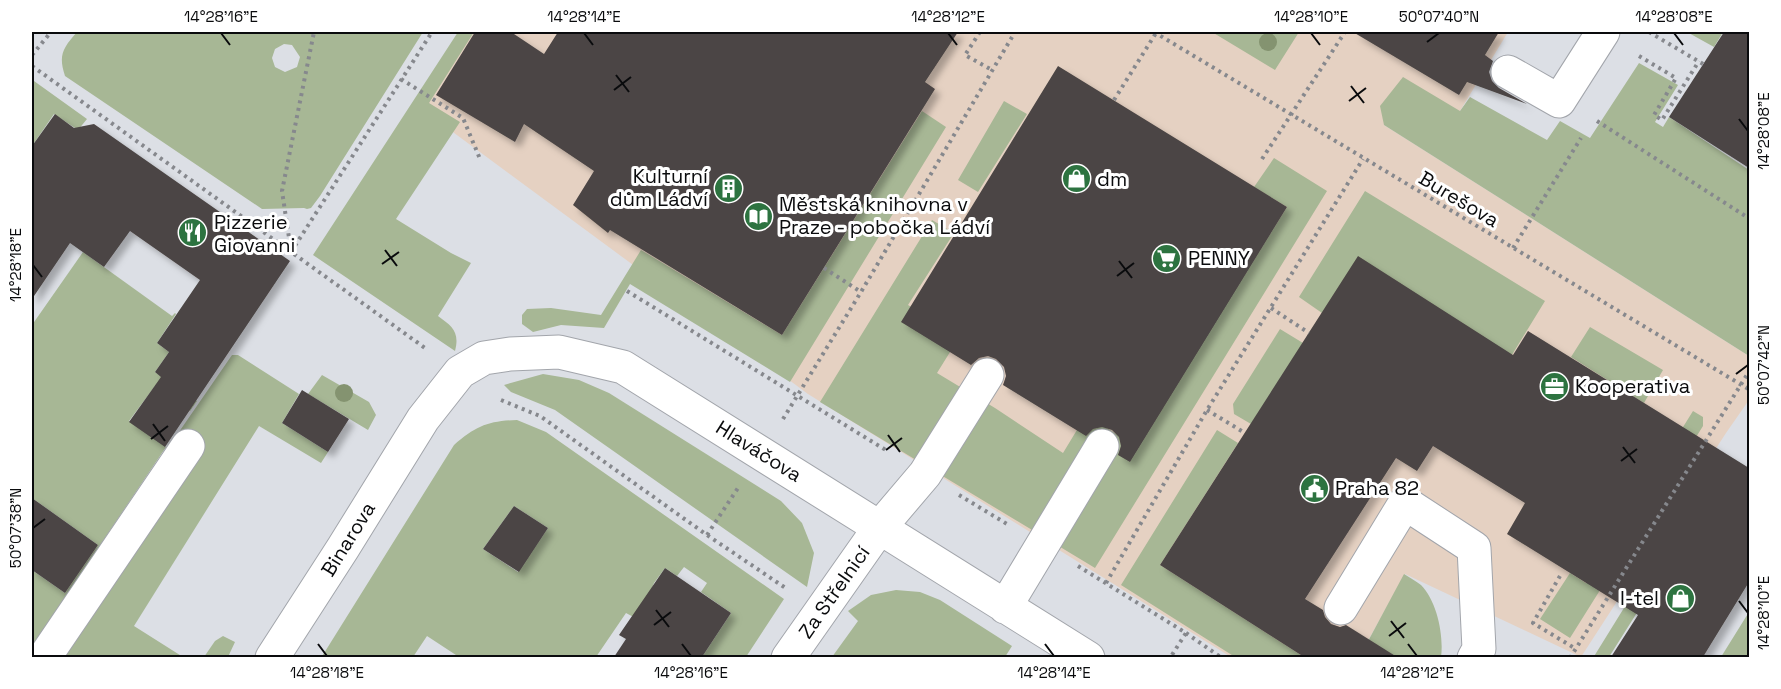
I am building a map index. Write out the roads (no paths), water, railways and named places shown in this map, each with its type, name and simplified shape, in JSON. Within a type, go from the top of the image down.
[{"type":"street","points":[[1508,72],[1558,101],[1603,32]]},
{"type":"street","name":"Hlaváčova","points":[[423,419],[460,372],[484,358],[510,354],[560,352],[623,367],[1088,657]]},
{"type":"street","name":"Za Střelnicí","points":[[788,657],[880,527],[925,474],[987,375]]},
{"type":"street","name":"Binarova","points":[[272,657],[423,419]]},
{"type":"street","points":[[44,657],[188,446]]},
{"type":"street","points":[[1005,607],[1102,446]]},
{"type":"street","points":[[1341,608],[1405,503],[1474,548],[1479,649],[1474,657]]},
{"type":"place","name":"dm","points":[[1076,179]]},
{"type":"place","name":"Kulturní dům Ládví","points":[[729,188]]},
{"type":"place","name":"Městská knihovna v Praze - pobočka Ládví","points":[[758,216]]},
{"type":"place","name":"Pizzerie Giovanni","points":[[193,233]]},
{"type":"place","name":"PENNY","points":[[1167,258]]},
{"type":"place","name":"Kooperativa","points":[[1554,386]]},
{"type":"place","name":"Praha 82","points":[[1314,488]]},
{"type":"place","name":"I-tel","points":[[1680,598]]}]
